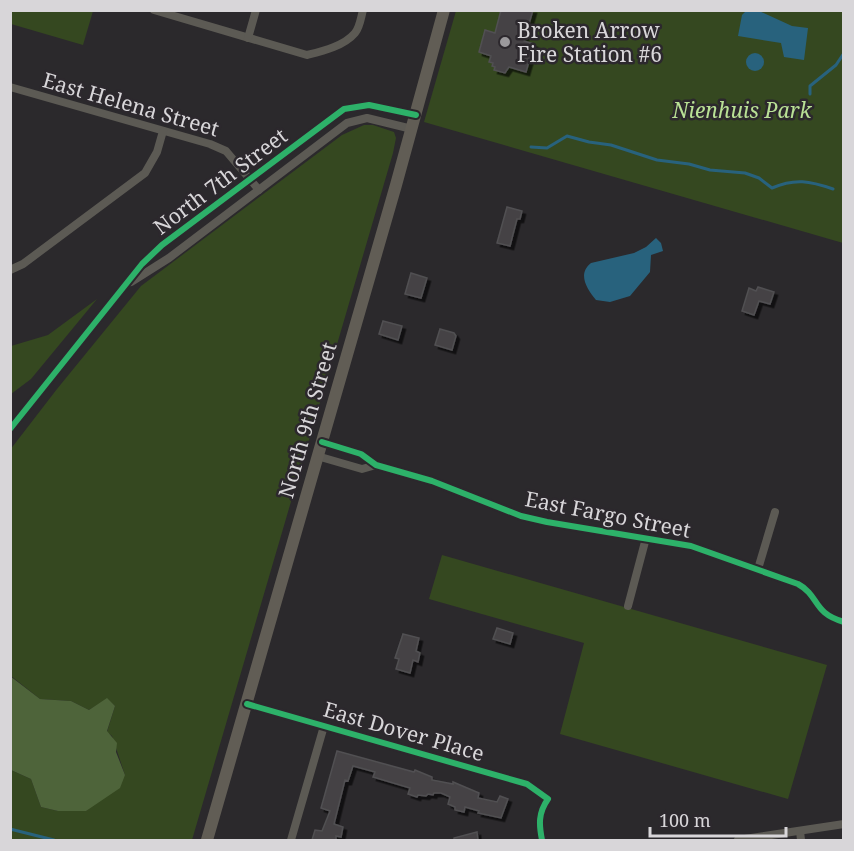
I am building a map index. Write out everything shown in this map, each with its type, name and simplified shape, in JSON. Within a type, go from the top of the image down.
[{"type":"main road","name":"North 9th Street","points":[[207,840],[416,115],[444,10]]},
{"type":"street","points":[[154,10],[307,55],[325,51],[355,33],[363,10]]},
{"type":"street","points":[[248,38],[256,10]]},
{"type":"street","name":"East Helena Street","points":[[10,87],[210,144],[226,151],[259,190]]},
{"type":"street","name":"North 7th Street","points":[[10,429],[142,264],[162,245],[344,109],[369,105],[416,115]]},
{"type":"street","name":"North 7th Street","points":[[128,284],[169,258],[353,120],[374,119],[412,129]]},
{"type":"street","points":[[10,270],[23,264],[145,172],[157,153],[163,131]]},
{"type":"street","name":"East Fargo Street","points":[[322,442],[361,454],[376,465],[432,481],[521,516],[696,548],[758,569],[802,586],[826,615],[843,622]]},
{"type":"street","name":"East Fargo Street","points":[[318,456],[358,468],[376,465]]},
{"type":"street","points":[[758,569],[775,512]]},
{"type":"street","points":[[628,606],[646,538]]},
{"type":"street","name":"East Dover Place","points":[[247,704],[527,784],[548,799],[542,808],[540,817],[542,840]]},
{"type":"street","points":[[291,840],[324,726]]},
{"type":"street","points":[[738,840],[843,824]]},
{"type":"street","points":[[800,831],[801,840]]},
{"type":"green space","points":[[10,11],[93,11],[83,45],[11,24]]},
{"type":"green space","name":"Nienhuis Park","points":[[456,11],[843,11],[843,243],[424,122]]},
{"type":"green space","points":[[364,125],[373,125],[394,132],[396,138],[393,153],[192,840],[11,839],[11,770],[31,779],[41,807],[58,811],[86,811],[125,775],[112,736],[107,732],[115,706],[107,699],[89,710],[71,701],[40,699],[11,676],[10,450],[141,286],[342,135]]},
{"type":"green space","points":[[97,299],[31,379],[11,394],[11,346],[48,335]]},
{"type":"green space","points":[[442,555],[827,665],[788,799],[560,734],[584,643],[429,599]]},
{"type":"green space","points":[[10,676],[40,699],[71,701],[89,710],[107,698],[115,706],[107,731],[117,743],[116,752],[125,775],[120,788],[86,811],[58,811],[41,807],[31,779],[11,770]]},
{"type":"water","points":[[746,11],[759,11],[792,26],[808,28],[804,60],[784,57],[781,43],[738,36],[742,15]]},
{"type":"water","points":[[755,53],[761,56],[764,62],[761,68],[755,71],[749,68],[746,62],[749,56]]},
{"type":"water","points":[[656,238],[661,243],[663,251],[651,255],[650,272],[630,296],[610,302],[596,300],[585,282],[587,267],[591,263],[634,253],[646,247]]},
{"type":"building","name":"Broken Arrow Fire Station #6","points":[[501,10],[533,10],[524,41],[534,44],[526,72],[509,67],[505,73],[494,70],[493,63],[489,62],[491,56],[479,52],[485,30],[495,33]]},
{"type":"building","points":[[507,207],[522,211],[520,219],[517,219],[510,246],[497,243]]},
{"type":"building","points":[[411,273],[427,278],[421,298],[405,294]]},
{"type":"building","points":[[758,287],[774,292],[770,304],[759,301],[754,315],[742,311],[749,288],[756,291]]},
{"type":"building","points":[[383,321],[402,326],[398,340],[379,334]]},
{"type":"building","points":[[440,329],[454,333],[456,336],[452,350],[435,345]]},
{"type":"building","points":[[497,628],[513,633],[510,644],[493,639]]},
{"type":"building","points":[[403,634],[419,638],[416,651],[420,653],[418,662],[413,660],[410,673],[396,669],[399,659],[395,658]]},
{"type":"building","points":[[337,751],[414,772],[415,770],[432,777],[432,780],[453,784],[453,782],[479,793],[478,798],[497,802],[500,796],[508,799],[501,818],[478,813],[479,811],[465,807],[464,812],[455,810],[455,807],[448,804],[450,797],[441,793],[418,795],[417,797],[408,794],[410,788],[373,777],[375,772],[353,766],[348,781],[345,780],[334,824],[343,827],[341,837],[336,836],[336,840],[312,840],[315,830],[322,831],[330,811],[321,808]]},
{"type":"building","points":[[477,832],[478,840],[454,840],[454,838]]},
{"type":"waterway","points":[[810,94],[810,86],[836,65],[844,53]]},
{"type":"waterway","points":[[531,147],[547,148],[567,136],[611,145],[657,160],[689,164],[710,170],[745,173],[759,178],[772,188],[802,182],[833,189]]},
{"type":"waterway","points":[[10,829],[54,840]]},
{"type":"cycle path","points":[[10,429],[142,264],[162,245],[344,109],[369,105],[416,115]]},
{"type":"cycle path","points":[[322,442],[361,454],[376,465],[432,481],[521,516],[691,546],[798,584],[810,594],[826,614],[844,622]]},
{"type":"cycle path","points":[[247,704],[527,784],[548,799],[542,809],[540,819],[542,840]]},
{"type":"place","name":"Broken Arrow Fire Station #6","points":[[505,42]]}]
